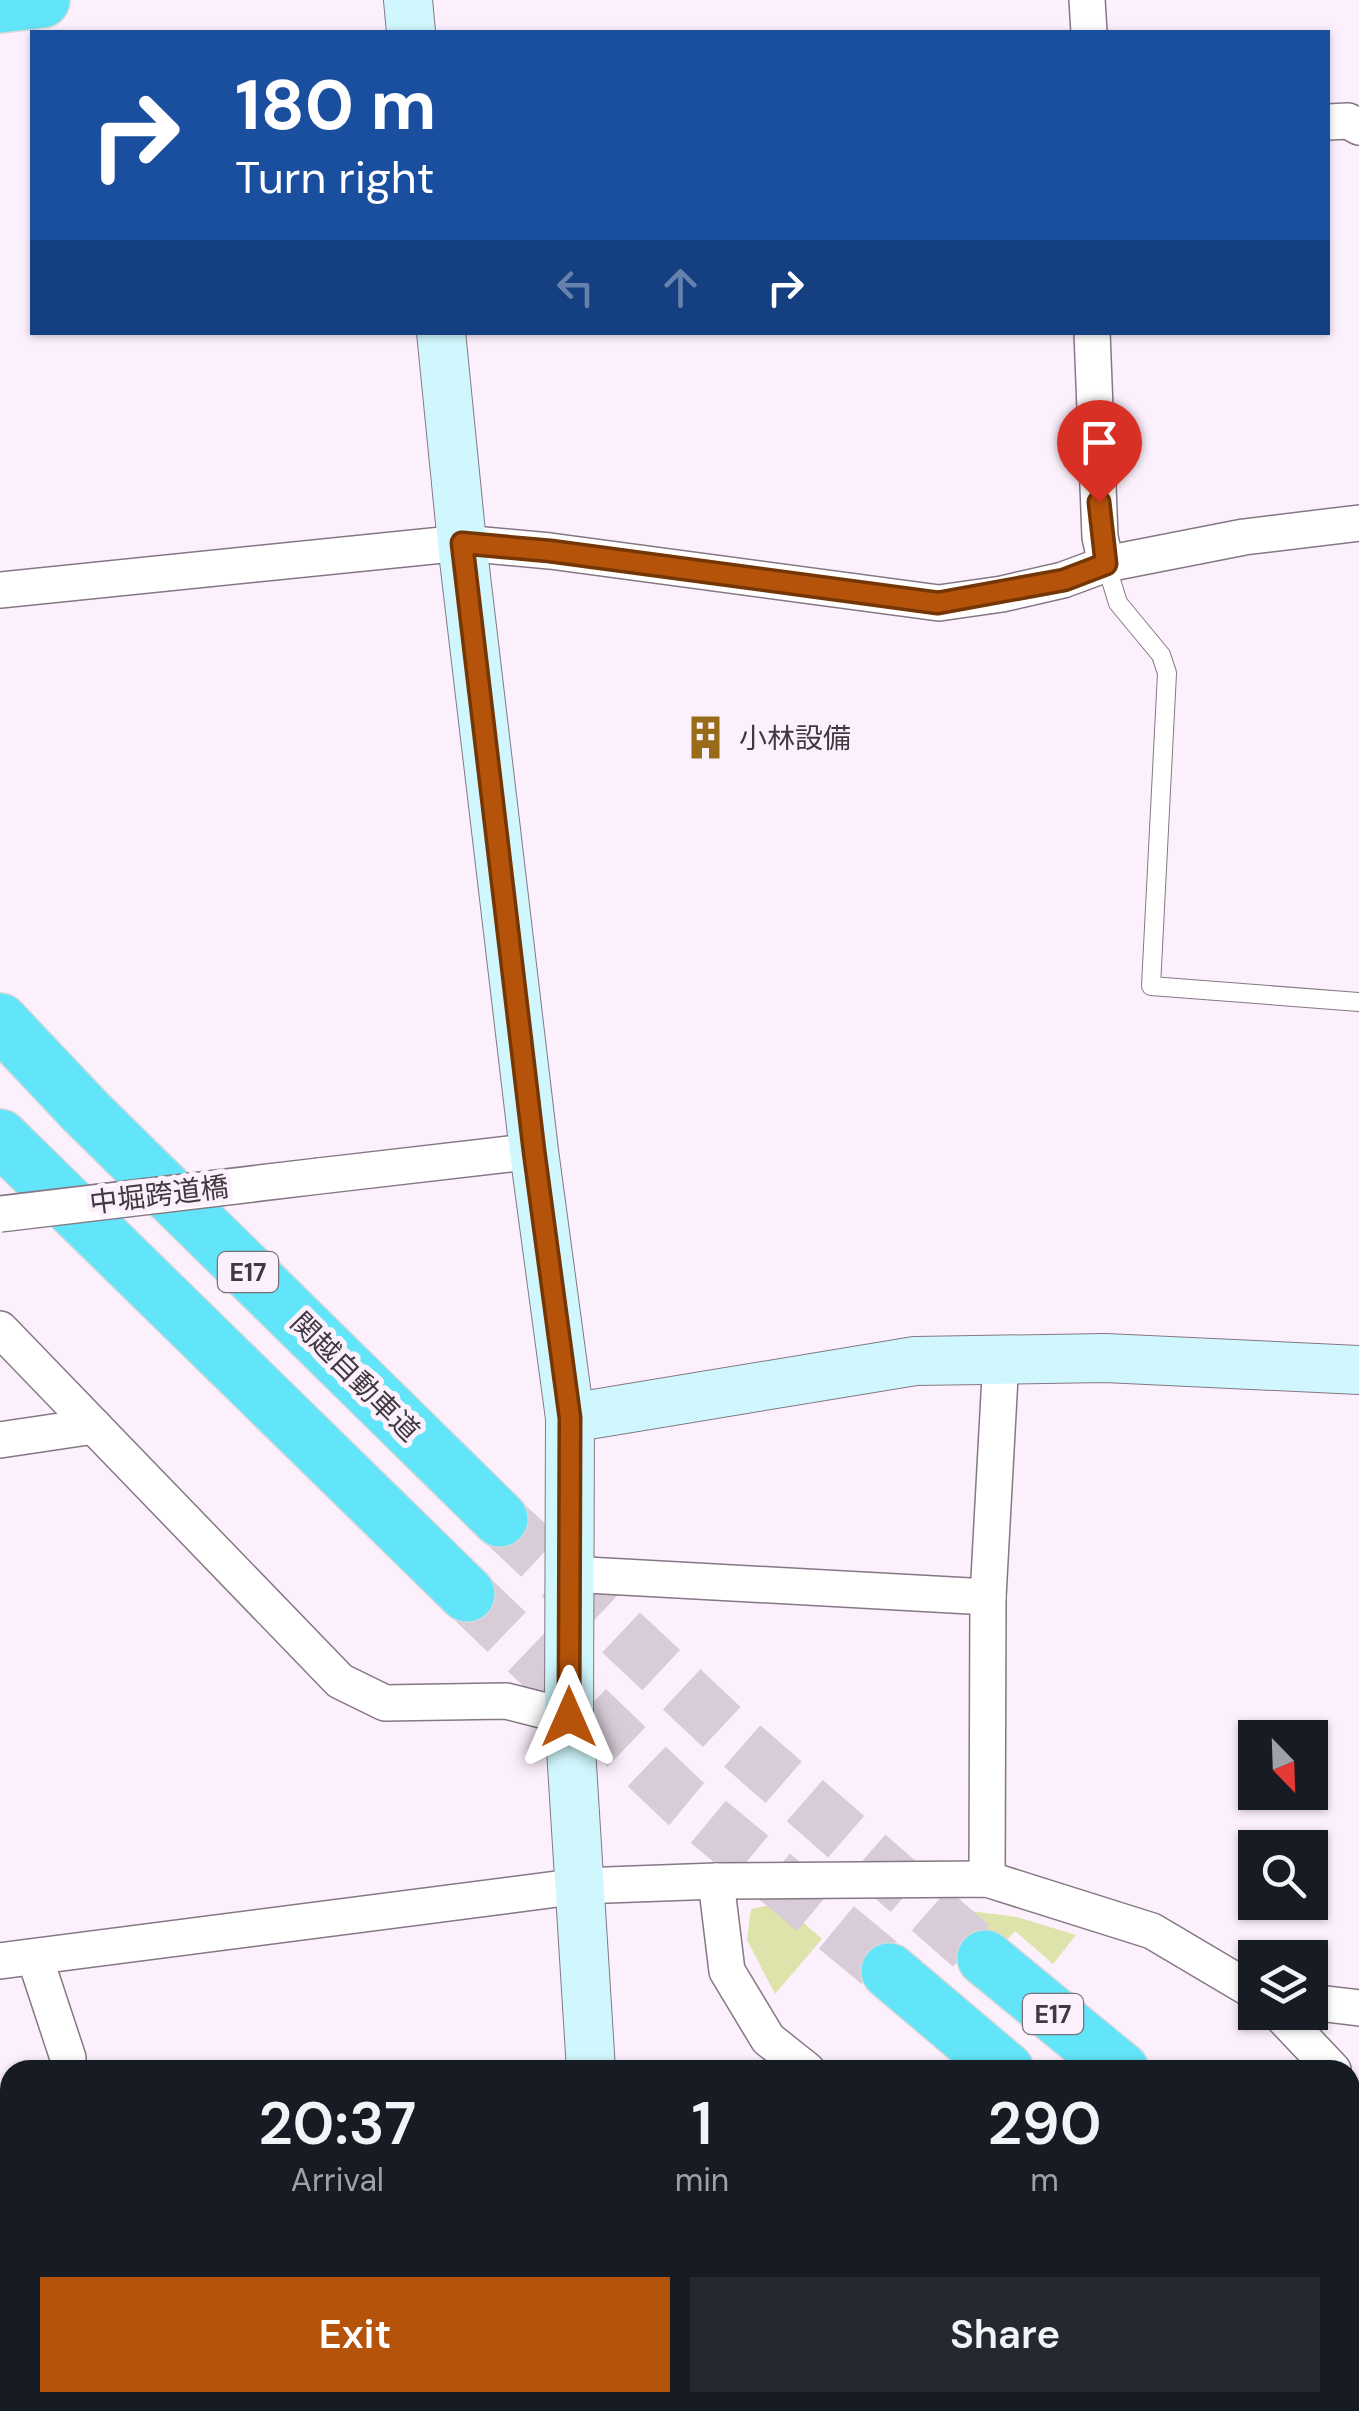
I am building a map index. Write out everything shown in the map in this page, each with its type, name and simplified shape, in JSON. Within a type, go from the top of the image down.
[{"type":"highway","points":[[0,5],[42,0]]},
{"type":"highway","name":"関越自動車道","points":[[0,1022],[100,1126],[500,1519]]},
{"type":"highway","points":[[0,1137],[467,1594]]},
{"type":"highway","name":"E17","points":[[985,1958],[1109,2060]]},
{"type":"highway","name":"E17","points":[[889,1971],[994,2060]]},
{"type":"street","points":[[408,0],[411,30]]},
{"type":"street","points":[[1088,0],[1089,30]]},
{"type":"street","points":[[1330,122],[1348,121],[1359,127]]},
{"type":"street","points":[[441,335],[534,1151],[570,1418],[569,1717],[590,2060]]},
{"type":"street","points":[[1092,335],[1100,536],[1106,564]]},
{"type":"street","points":[[0,590],[462,543],[550,551],[938,603],[1064,580],[1106,564],[1244,537],[1359,523]]},
{"type":"street","name":"中堀跨道橋","points":[[0,1214],[534,1151]]},
{"type":"street","points":[[0,1329],[340,1681],[385,1702],[506,1701],[569,1717]]},
{"type":"street","points":[[987,1879],[988,1597],[1001,1358]]},
{"type":"street","points":[[570,1418],[915,1361],[1105,1358],[1359,1370]]},
{"type":"street","points":[[0,1440],[94,1426]]},
{"type":"street","points":[[569,1574],[988,1597]]},
{"type":"street","points":[[68,2060],[17,1960],[580,1886],[987,1879],[1152,1931],[1238,1982]]},
{"type":"street","points":[[716,1881],[726,1971],[768,2039],[794,2060]]},
{"type":"street","points":[[1328,2004],[1359,2008]]},
{"type":"street","points":[[1295,2030],[1324,2060]]},
{"type":"lane","points":[[1106,564],[1118,603],[1161,654],[1167,674],[1151,986],[1359,1002]]},
{"type":"green space","points":[[781,1903],[822,1939],[775,1994],[747,1940],[751,1909]]},
{"type":"green space","points":[[955,1909],[1017,1917],[1076,1935],[1053,1964],[1015,1931],[1000,1948]]},
{"type":"tunnel","points":[[500,1519],[741,1745],[985,1958]]},
{"type":"tunnel","points":[[467,1594],[683,1801],[889,1971]]},
{"type":"place","name":"小林設備","points":[[706,738]]},
{"type":"route","points":[[569,1717],[570,1418],[534,1151],[462,543],[550,551],[938,603],[1064,580],[1106,564],[1099,502]]}]
